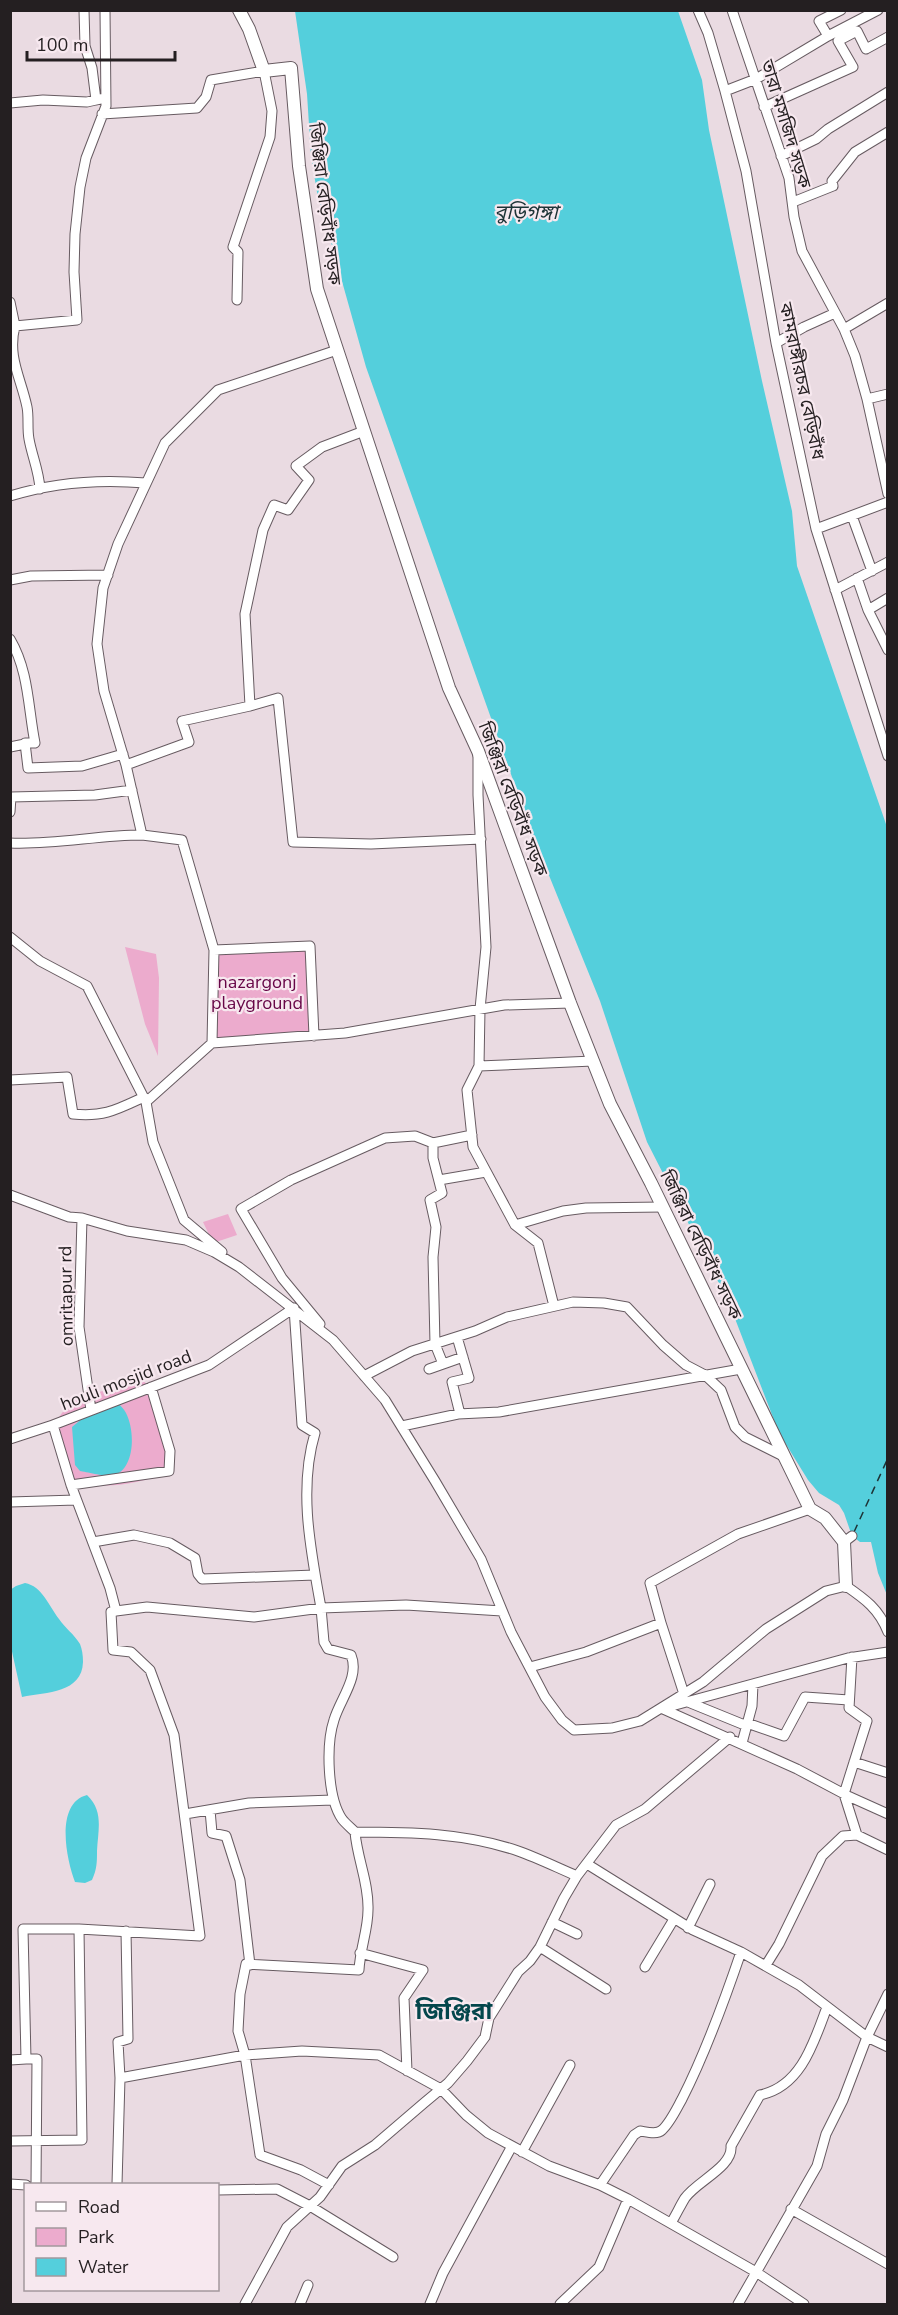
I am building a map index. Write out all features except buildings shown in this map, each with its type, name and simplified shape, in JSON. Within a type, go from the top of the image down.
[{"type":"street","points":[[15,326],[77,320],[74,272],[80,187],[86,158],[106,106],[100,99],[85,46],[84,10]]},
{"type":"street","points":[[100,99],[105,10]]},
{"type":"street","points":[[237,300],[238,252],[233,248],[270,137],[272,111],[264,71],[249,29],[239,10]]},
{"type":"street","name":"কামরাঙ্গীরচর বেড়িবাঁধ","points":[[698,10],[708,33],[746,171],[776,344],[816,529],[835,590],[883,721],[888,756]]},
{"type":"street","name":"তারা মসজিদ সড়ক","points":[[732,10],[789,178],[802,251],[844,329],[855,356],[888,494]]},
{"type":"street","points":[[814,10],[828,36]]},
{"type":"street","points":[[819,21],[841,10]]},
{"type":"street","points":[[725,91],[756,79],[828,36],[878,10]]},
{"type":"street","points":[[764,107],[852,67],[838,41],[857,31],[866,49],[888,38]]},
{"type":"street","name":"জিঞ্জিরা বেড়িবাঁধ সড়ক","points":[[264,71],[291,68],[299,166],[317,289],[449,688],[478,751],[570,1003],[610,1104],[663,1207],[810,1509],[825,1518],[848,1539],[846,1586]]},
{"type":"street","points":[[102,114],[197,108],[201,105],[211,80],[264,71]]},
{"type":"street","points":[[781,156],[816,139],[888,92]]},
{"type":"street","points":[[10,104],[43,100],[87,102],[100,99]]},
{"type":"street","points":[[792,202],[833,186],[832,181],[855,152],[888,132]]},
{"type":"street","points":[[10,302],[15,326],[12,339],[16,376],[27,407],[29,440],[39,472],[40,489]]},
{"type":"street","points":[[844,329],[887,305]]},
{"type":"street","points":[[776,344],[804,327],[835,313]]},
{"type":"street","points":[[142,835],[126,765],[104,691],[97,644],[104,588],[118,544],[165,443],[218,390],[337,350]]},
{"type":"street","points":[[867,399],[888,394]]},
{"type":"street","points":[[250,706],[244,614],[263,530],[274,505],[288,510],[309,480],[296,466],[322,447],[364,431]]},
{"type":"street","points":[[878,449],[888,444]]},
{"type":"street","points":[[10,496],[76,482],[103,480],[147,483]]},
{"type":"street","points":[[816,529],[888,502]]},
{"type":"street","points":[[852,516],[872,571]]},
{"type":"street","points":[[835,590],[888,562]]},
{"type":"street","points":[[10,580],[31,576],[108,575]]},
{"type":"street","points":[[857,578],[868,610],[888,650]]},
{"type":"street","points":[[868,610],[888,598]]},
{"type":"street","points":[[10,639],[18,652],[26,679],[35,743],[10,747]]},
{"type":"street","points":[[126,765],[189,742],[182,721],[278,699],[293,842],[371,844],[481,839]]},
{"type":"street","points":[[25,744],[28,768],[82,766],[123,754]]},
{"type":"street","points":[[478,751],[478,795],[486,946],[480,1009],[479,1066],[467,1090],[473,1148],[515,1225],[538,1243],[554,1306]]},
{"type":"street","points":[[10,812],[10,797],[95,795],[132,790]]},
{"type":"street","points":[[10,843],[36,844],[112,835],[142,835],[182,840],[214,950],[212,1043]]},
{"type":"street","points":[[10,937],[40,961],[87,986],[145,1100],[153,1142],[184,1220],[272,1294],[294,1308],[333,1340]]},
{"type":"street","points":[[214,950],[310,946],[314,1036]]},
{"type":"street","points":[[10,1080],[67,1077],[73,1114],[93,1116],[145,1100],[212,1043],[345,1033],[504,1005],[570,1003]]},
{"type":"street","points":[[479,1066],[593,1061]]},
{"type":"street","points":[[472,1135],[433,1143],[416,1136],[385,1138],[291,1180],[241,1209],[282,1278],[385,1400],[402,1426],[481,1559],[502,1611],[545,1697],[562,1720],[574,1730],[612,1728],[640,1721],[686,1698],[753,1684],[852,1657],[888,1652]]},
{"type":"street","points":[[433,1143],[433,1158],[442,1193],[430,1200],[436,1227],[433,1257],[435,1344],[443,1364]]},
{"type":"street","points":[[439,1180],[486,1172]]},
{"type":"street","points":[[10,1195],[69,1217],[82,1218],[127,1231],[186,1240],[214,1252],[239,1267]]},
{"type":"street","points":[[515,1225],[575,1210],[663,1207]]},
{"type":"street","name":"omritapur rd","points":[[82,1218],[79,1327],[91,1410]]},
{"type":"street","points":[[364,1376],[412,1352],[458,1337],[507,1317],[554,1306],[594,1301],[627,1307],[686,1365],[705,1375],[721,1390],[735,1427],[745,1437],[783,1456]]},
{"type":"street","points":[[294,1308],[302,1425],[315,1433],[308,1458],[307,1515],[324,1642],[328,1649],[351,1655],[353,1660],[350,1684],[334,1719],[329,1739],[333,1800],[342,1819],[355,1832],[368,1910],[359,1970],[246,1964],[240,1994],[238,2031],[245,2055],[260,2155],[301,2170],[329,2185]]},
{"type":"street","name":"houli mosjid road","points":[[116,1611],[110,1588],[76,1500],[53,1425],[209,1365],[294,1308]]},
{"type":"street","points":[[458,1337],[469,1378],[452,1382],[460,1414]]},
{"type":"street","points":[[429,1369],[463,1357]]},
{"type":"street","points":[[402,1426],[460,1414],[499,1412],[741,1369]]},
{"type":"street","points":[[71,1485],[169,1471],[170,1451],[151,1387]]},
{"type":"street","points":[[10,1439],[53,1425]]},
{"type":"street","points":[[10,1502],[76,1500]]},
{"type":"street","points":[[810,1509],[738,1534],[650,1583],[686,1698],[747,1724],[784,1736],[805,1697],[849,1700]]},
{"type":"street","points":[[93,1542],[134,1535],[170,1543],[195,1558],[198,1574],[202,1579],[315,1575]]},
{"type":"street","points":[[686,1698],[766,1629],[826,1591],[846,1586],[873,1604],[888,1632]]},
{"type":"street","points":[[26,2059],[23,1929],[79,1929],[200,1935],[174,1735],[150,1670],[131,1652],[113,1650],[111,1612],[159,1608],[254,1617],[321,1608],[406,1605],[502,1611]]},
{"type":"street","points":[[530,1667],[586,1652],[661,1623]]},
{"type":"street","points":[[852,1657],[849,1708],[867,1721],[844,1794],[857,1835]]},
{"type":"street","points":[[742,1743],[752,1706],[753,1684]]},
{"type":"street","points":[[663,1709],[730,1737],[888,1814]]},
{"type":"street","points":[[244,2304],[287,2227],[329,2185],[342,2166],[375,2145],[441,2089],[485,2037],[489,2018],[518,1972],[540,1947],[577,1876],[616,1825],[645,1809],[730,1737]]},
{"type":"street","points":[[854,1762],[888,1773]]},
{"type":"street","points":[[185,1814],[249,1803],[333,1800]]},
{"type":"street","points":[[210,1810],[212,1833],[226,1836],[240,1880],[250,1965]]},
{"type":"street","points":[[355,1832],[409,1832],[476,1840],[519,1851],[577,1876]]},
{"type":"street","points":[[766,1965],[779,1944],[822,1856],[843,1836],[857,1835],[888,1850]]},
{"type":"street","points":[[587,1864],[688,1928],[741,1952],[799,1985],[867,2037],[888,2047]]},
{"type":"street","points":[[688,1928],[710,1884]]},
{"type":"street","points":[[645,1967],[674,1919]]},
{"type":"street","points":[[552,1922],[577,1934]]},
{"type":"street","points":[[10,2141],[82,2140],[79,1929]]},
{"type":"street","points":[[117,2183],[120,2078],[118,2042],[128,2039],[126,1931]]},
{"type":"street","points":[[540,1947],[606,1989]]},
{"type":"street","points":[[600,2185],[634,2135],[640,2131],[656,2133],[663,2130],[677,2108],[697,2070],[741,1952]]},
{"type":"street","points":[[360,1953],[423,1970],[404,1998],[408,2071]]},
{"type":"street","points":[[738,2304],[817,2166],[826,2134],[888,1994]]},
{"type":"street","points":[[672,2223],[686,2197],[702,2181],[726,2163],[732,2152],[731,2146],[760,2095],[775,2092],[808,2058],[827,2007]]},
{"type":"street","points":[[120,2078],[245,2055],[302,2051],[379,2055],[441,2089],[466,2115],[488,2133],[549,2166],[600,2185],[628,2199],[756,2272],[804,2304]]},
{"type":"street","points":[[10,2060],[37,2059],[36,2183]]},
{"type":"street","points":[[522,2152],[570,2065]]},
{"type":"street","points":[[430,2304],[443,2273],[512,2146]]},
{"type":"street","points":[[219,2190],[276,2189],[310,2206],[393,2257]]},
{"type":"street","points":[[560,2304],[599,2267],[628,2199]]},
{"type":"street","points":[[791,2209],[888,2264]]},
{"type":"street","points":[[300,2304],[308,2285]]},
{"type":"green space","name":"nazargonj playground","points":[[310,946],[314,1036],[212,1043],[214,950]]},
{"type":"green space","points":[[125,947],[156,954],[159,978],[158,1056],[145,1024]]},
{"type":"green space","points":[[228,1214],[237,1235],[213,1243],[203,1222]]},
{"type":"green space","points":[[143,1381],[151,1387],[169,1460],[164,1473],[118,1485],[93,1485],[72,1478],[53,1425],[68,1405],[83,1396]]},
{"type":"water","name":"বুড়িগঙ্গা","points":[[295,11],[678,11],[702,80],[709,130],[792,511],[797,566],[887,827],[887,1595],[878,1573],[871,1542],[860,1542],[852,1536],[839,1505],[819,1493],[808,1480],[779,1433],[729,1303],[647,1142],[600,1001],[533,836],[366,367],[317,192],[311,156],[307,94]]},
{"type":"water","points":[[117,1402],[126,1413],[131,1429],[131,1449],[126,1466],[112,1476],[80,1471],[75,1465],[72,1427],[90,1412]]},
{"type":"water","points":[[25,1583],[41,1592],[61,1622],[78,1640],[83,1662],[77,1680],[70,1685],[52,1692],[22,1697],[11,1647],[10,1590]]},
{"type":"water","points":[[87,1795],[96,1808],[99,1828],[96,1869],[92,1880],[85,1883],[75,1882],[66,1846],[66,1833],[70,1809],[77,1800]]},
{"type":"ferry route","points":[[854,1532],[888,1458]]},
{"type":"district","name":"জিঞ্জিরা","points":[[454,2011]]}]
